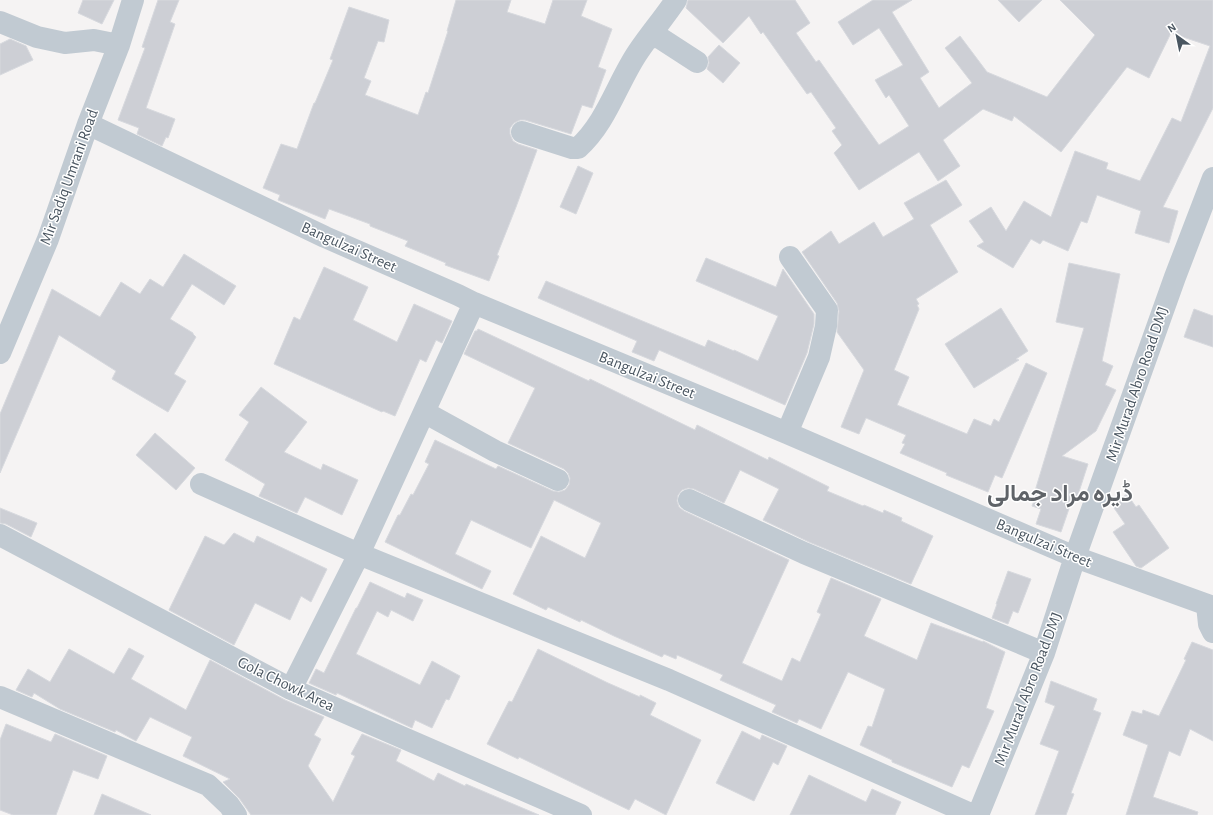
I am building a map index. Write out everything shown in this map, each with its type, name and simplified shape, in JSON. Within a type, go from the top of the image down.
[{"type":"street","name":"Mir Sadiq Umrani Road","points":[[0,353],[48,239],[88,124],[119,45],[133,0]]},
{"type":"street","points":[[522,132],[572,148],[578,148],[583,144],[602,118],[638,52],[676,0]]},
{"type":"street","points":[[5,27],[37,37],[65,43],[94,40],[119,45]]},
{"type":"street","points":[[650,36],[660,38],[697,62]]},
{"type":"street","name":"Bangulzai Street","points":[[88,124],[325,237],[474,303],[787,433],[1076,557],[1210,606]]},
{"type":"street","name":"Mir Murad Abro Road DMJ","points":[[978,815],[1044,653],[1076,557],[1175,277],[1213,178]]},
{"type":"street","points":[[787,433],[819,357],[826,326],[827,310],[790,257]]},
{"type":"street","points":[[291,689],[359,554],[474,303]]},
{"type":"street","points":[[424,412],[495,451],[558,480]]},
{"type":"street","points":[[202,484],[359,554],[669,680],[973,815]]},
{"type":"street","points":[[689,500],[804,553],[1044,653]]},
{"type":"street","name":"Gola Chowk Area","points":[[0,535],[291,689],[581,815]]},
{"type":"street","points":[[1210,606],[1208,624],[1213,632]]},
{"type":"street","points":[[0,697],[208,785],[229,805],[236,815]]},
{"type":"building","points":[[83,0],[114,0],[102,24],[78,13]]},
{"type":"building","points":[[158,0],[179,0],[170,22],[175,24],[146,108],[175,119],[168,138],[166,137],[162,146],[137,134],[139,128],[118,120],[145,48],[142,47]]},
{"type":"building","points":[[456,0],[511,0],[507,12],[545,24],[553,0],[587,0],[581,16],[612,29],[598,67],[606,70],[592,108],[582,105],[571,134],[525,120],[520,120],[514,123],[510,128],[510,134],[513,141],[537,150],[497,255],[499,256],[489,281],[445,265],[446,263],[405,246],[408,241],[370,226],[370,224],[329,209],[325,219],[278,200],[280,195],[263,188],[281,144],[297,149],[314,103],[333,60],[330,59],[349,7],[389,20],[384,42],[378,41],[364,78],[371,81],[365,95],[418,115],[426,92],[428,93],[448,31]]},
{"type":"building","points":[[688,0],[795,0],[810,23],[796,33],[816,62],[819,60],[879,145],[909,126],[889,95],[886,98],[875,80],[903,65],[879,28],[853,45],[838,22],[873,0],[912,0],[892,12],[929,72],[920,78],[939,108],[972,83],[945,48],[960,36],[987,72],[1047,97],[1095,35],[1060,0],[1213,0],[1213,108],[1163,207],[1178,211],[1169,243],[1135,233],[1141,211],[1097,195],[1087,223],[1081,221],[1068,251],[1043,240],[1040,244],[1031,239],[1013,268],[977,246],[984,242],[969,221],[991,207],[1006,231],[1024,201],[1051,217],[1075,151],[1108,163],[1106,169],[1140,181],[1172,118],[1181,122],[1210,46],[1171,33],[1149,78],[1127,67],[1061,152],[1014,116],[1012,121],[983,109],[943,140],[960,166],[938,181],[919,152],[859,190],[834,153],[842,145],[832,131],[836,128],[811,92],[807,94],[763,32],[761,34],[749,16],[723,43],[686,8]]},
{"type":"building","points":[[998,0],[1042,0],[1019,22]]},
{"type":"building","points":[[10,39],[26,46],[33,60],[0,75],[0,44]]},
{"type":"building","points":[[719,45],[740,63],[723,83],[707,69],[709,63],[708,57]]},
{"type":"building","points":[[578,166],[593,173],[576,214],[560,207]]},
{"type":"building","points":[[946,180],[962,205],[930,225],[958,272],[916,299],[919,304],[917,305],[919,309],[894,370],[909,377],[897,405],[967,434],[974,419],[991,426],[994,419],[999,422],[1026,363],[1047,373],[1002,478],[995,475],[988,492],[946,475],[947,473],[900,453],[905,444],[902,443],[906,435],[866,418],[859,434],[841,427],[864,370],[837,332],[839,311],[837,303],[802,252],[831,231],[839,244],[874,222],[883,237],[914,219],[904,203]]},
{"type":"building","points":[[184,254],[236,286],[224,305],[192,284],[170,319],[193,333],[196,337],[174,374],[186,381],[168,412],[112,379],[116,371],[59,335],[0,473],[0,414],[52,289],[100,317],[121,282],[140,294],[150,279],[163,287]]},
{"type":"building","points":[[706,258],[776,287],[783,269],[814,314],[814,324],[807,353],[785,405],[659,350],[654,361],[632,352],[637,341],[538,298],[546,281],[705,347],[708,340],[758,361],[778,316],[696,281]]},
{"type":"building","points":[[1069,263],[1120,274],[1102,361],[1113,366],[1105,385],[1116,390],[1096,431],[1062,456],[1088,464],[1076,501],[1072,500],[1061,532],[1036,524],[1041,509],[1032,506],[1034,501],[1032,501],[1084,328],[1056,322]]},
{"type":"building","points":[[324,267],[368,287],[353,320],[397,342],[414,304],[452,321],[442,343],[436,340],[426,362],[420,359],[395,416],[383,411],[382,412],[274,364],[294,317],[300,320]]},
{"type":"building","points":[[1001,308],[1028,351],[1016,359],[1019,360],[974,388],[945,344]]},
{"type":"building","points":[[1194,309],[1213,316],[1213,347],[1184,337]]},
{"type":"building","points":[[478,329],[589,381],[590,379],[695,430],[697,425],[768,460],[769,457],[829,487],[827,491],[883,513],[884,510],[902,518],[901,521],[933,536],[911,584],[809,542],[763,520],[779,489],[740,470],[724,503],[694,489],[688,488],[682,490],[678,495],[677,501],[679,507],[684,511],[789,560],[742,663],[782,681],[792,658],[800,662],[821,614],[817,612],[831,578],[881,599],[864,636],[917,660],[931,623],[983,641],[1005,652],[986,708],[994,711],[969,768],[962,765],[952,787],[892,762],[892,760],[860,745],[868,726],[872,727],[885,689],[848,672],[821,729],[799,719],[797,723],[772,712],[776,705],[720,680],[723,675],[677,655],[676,659],[664,654],[662,657],[581,620],[580,622],[548,607],[546,610],[513,594],[541,536],[585,558],[601,523],[554,500],[531,548],[471,520],[455,554],[491,571],[482,589],[385,542],[398,515],[400,515],[411,494],[413,495],[429,464],[425,462],[435,440],[496,469],[498,466],[553,491],[559,492],[565,490],[569,485],[570,478],[564,469],[508,443],[535,388],[464,354],[475,331]]},
{"type":"building","points":[[261,387],[307,422],[284,452],[321,470],[323,464],[358,480],[342,515],[305,497],[297,513],[259,496],[265,484],[225,460],[249,422],[239,415]]},
{"type":"building","points":[[155,433],[195,468],[176,490],[136,455]]},
{"type":"building","points":[[1127,494],[1136,507],[1139,505],[1169,548],[1141,568],[1136,566],[1113,532],[1125,524],[1112,505]]},
{"type":"building","points":[[0,508],[37,523],[31,537],[6,524],[0,523]]},
{"type":"building","points":[[234,533],[254,543],[257,536],[327,569],[311,602],[301,596],[290,620],[255,603],[234,645],[169,610],[205,536],[224,545]]},
{"type":"building","points":[[1008,571],[1031,579],[1018,613],[1013,611],[1008,624],[992,618]]},
{"type":"building","points":[[370,582],[405,598],[407,593],[423,600],[413,621],[391,610],[388,617],[377,611],[356,654],[420,685],[432,661],[460,676],[449,700],[446,699],[432,728],[415,720],[412,728],[337,693],[336,695],[309,683],[316,669],[324,673]]},
{"type":"building","points":[[1192,642],[1213,650],[1213,741],[1190,729],[1180,756],[1169,751],[1153,797],[1198,812],[1197,815],[1126,815],[1148,745],[1123,735],[1132,711],[1142,714],[1143,710],[1159,716],[1186,660],[1184,659]]},
{"type":"building","points":[[129,648],[144,656],[131,679],[186,710],[210,660],[285,700],[324,717],[314,735],[321,739],[308,766],[333,802],[355,756],[351,754],[362,734],[401,750],[396,761],[434,781],[438,773],[465,786],[466,784],[539,815],[251,815],[239,798],[223,782],[230,779],[183,756],[192,737],[150,717],[136,741],[116,730],[115,732],[60,709],[34,693],[32,697],[16,690],[28,669],[50,682],[69,649],[114,674]]},
{"type":"building","points":[[538,649],[608,683],[640,697],[640,695],[656,703],[650,715],[701,740],[666,815],[635,799],[629,810],[519,757],[518,759],[487,744],[509,701],[512,702]]},
{"type":"building","points":[[1051,681],[1097,699],[1093,710],[1101,713],[1071,793],[1074,794],[1066,815],[1035,815],[1059,751],[1040,744],[1055,706],[1045,702]]},
{"type":"building","points":[[6,724],[51,742],[55,734],[107,756],[98,779],[73,770],[56,815],[13,815],[0,810],[0,740]]},
{"type":"building","points":[[742,731],[760,740],[762,735],[787,746],[778,765],[773,762],[754,801],[716,783]]},
{"type":"building","points":[[809,775],[866,802],[872,789],[901,802],[895,815],[790,815]]},
{"type":"building","points":[[102,794],[151,815],[94,815]]},
{"type":"district","name":"ڈیرہ مراد جمالی","points":[[1060,494]]}]
